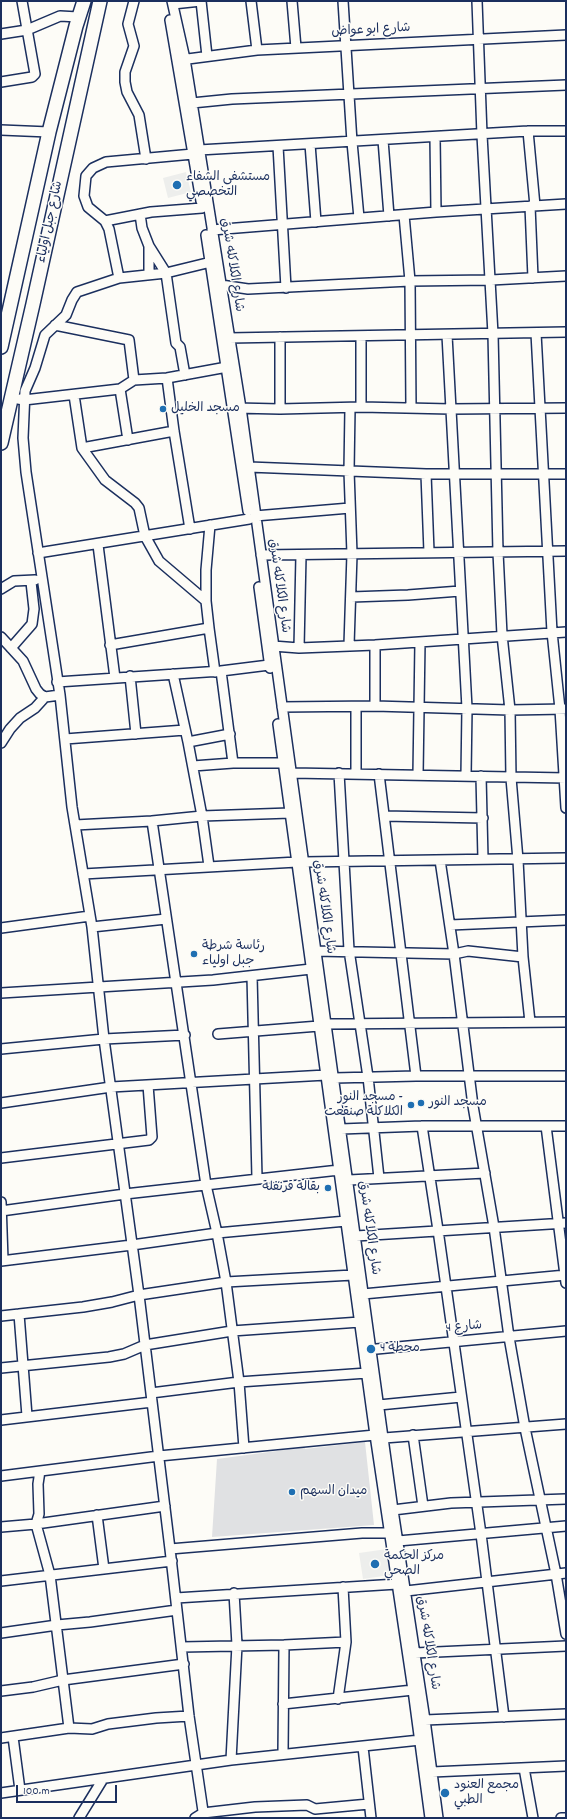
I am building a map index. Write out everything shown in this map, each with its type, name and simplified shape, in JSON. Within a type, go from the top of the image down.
[{"type":"highway","name":"شارع جبل اولياء","points":[[1,347],[49,132],[78,17],[84,1]]},
{"type":"highway","name":"شارع جبل اولياء","points":[[1,443],[18,399],[100,1]]},
{"type":"street","points":[[1,82],[35,76],[22,1]]},
{"type":"street","points":[[134,1],[128,24],[134,46],[125,72],[125,82],[127,92],[139,115],[146,158]]},
{"type":"street","points":[[170,2],[201,1],[206,56]]},
{"type":"street","points":[[251,1],[257,50]]},
{"type":"street","points":[[292,1],[296,48]]},
{"type":"street","points":[[343,1],[347,44],[352,142],[359,218]]},
{"type":"street","points":[[477,1],[482,135],[491,280],[498,552],[502,636],[510,710],[511,778],[518,860],[523,957],[530,1022]]},
{"type":"street","name":"شارع الكلاكله شرق","points":[[170,2],[196,152],[212,230],[229,338],[282,763],[316,951],[339,1170],[353,1275],[360,1322],[368,1350],[379,1405],[438,1818]]},
{"type":"street","points":[[1,34],[27,30],[60,16],[78,17]]},
{"type":"street","name":"شارع ابو عواض","points":[[181,60],[257,50],[347,44],[566,35]]},
{"type":"street","name":"شارع الكلاكله شرق","points":[[181,60],[192,103],[202,208],[227,367],[249,467],[252,518],[261,555],[292,773],[311,970],[323,1025]]},
{"type":"street","points":[[192,103],[232,99],[566,85]]},
{"type":"street","points":[[1,130],[49,132]]},
{"type":"street","points":[[528,131],[533,206],[533,278]]},
{"type":"street","points":[[119,278],[112,238],[105,221],[88,207],[84,196],[86,176],[93,168],[106,162],[196,152],[278,146],[482,135],[528,131],[566,131]]},
{"type":"street","points":[[435,137],[436,212]]},
{"type":"street","points":[[383,140],[389,216]]},
{"type":"street","points":[[310,144],[316,222]]},
{"type":"street","points":[[278,146],[286,288]]},
{"type":"street","points":[[212,230],[436,212],[566,204]]},
{"type":"street","points":[[105,221],[167,210],[202,208]]},
{"type":"street","points":[[140,214],[142,228],[149,246],[166,273],[176,343],[180,347],[185,375]]},
{"type":"street","points":[[404,215],[410,281],[412,408]]},
{"type":"street","points":[[149,246],[149,274]]},
{"type":"street","points":[[204,1815],[189,1716],[152,1397],[104,1039],[92,927],[75,824],[60,696],[26,472],[18,399],[35,368],[45,335],[66,315],[77,292],[119,278],[166,273],[211,262]]},
{"type":"street","points":[[221,286],[248,289],[286,288],[410,281],[491,280],[566,276]]},
{"type":"street","points":[[55,325],[129,340],[134,380]]},
{"type":"street","points":[[229,338],[566,332]]},
{"type":"street","points":[[536,333],[552,632],[563,709],[566,808]]},
{"type":"street","points":[[448,335],[467,708],[466,776]]},
{"type":"street","points":[[361,336],[361,407]]},
{"type":"street","points":[[280,337],[280,409]]},
{"type":"street","points":[[18,399],[120,389],[134,380],[167,378],[227,367]]},
{"type":"street","points":[[167,378],[190,529]]},
{"type":"street","points":[[120,389],[128,440]]},
{"type":"street","points":[[74,394],[82,448],[105,480],[135,502],[139,508],[145,536],[159,561],[206,601]]},
{"type":"street","points":[[237,408],[566,408]]},
{"type":"street","points":[[349,645],[352,554],[349,471],[350,408]]},
{"type":"street","points":[[82,448],[174,431]]},
{"type":"street","points":[[249,467],[317,468],[349,471],[426,474],[566,474]]},
{"type":"street","points":[[426,474],[429,552]]},
{"type":"street","points":[[38,553],[98,545],[252,518],[350,508]]},
{"type":"street","points":[[210,525],[206,570],[206,601],[209,628],[230,734],[233,763]]},
{"type":"street","points":[[98,545],[115,678]]},
{"type":"street","points":[[261,555],[301,556],[429,552],[566,551]]},
{"type":"street","points":[[299,648],[301,556]]},
{"type":"street","points":[[1,589],[14,581],[30,582],[41,578]]},
{"type":"street","points":[[11,648],[32,624],[34,609],[30,582]]},
{"type":"street","points":[[350,597],[460,591]]},
{"type":"street","points":[[110,645],[209,628]]},
{"type":"street","points":[[273,646],[299,648],[374,645],[566,632]]},
{"type":"street","points":[[1,637],[23,661],[36,690],[45,698]]},
{"type":"street","points":[[418,775],[420,642]]},
{"type":"street","points":[[374,645],[375,706]]},
{"type":"street","points":[[57,682],[130,676],[218,672],[269,665]]},
{"type":"street","points":[[173,674],[193,766],[209,866]]},
{"type":"street","points":[[130,676],[136,734]]},
{"type":"street","points":[[1,743],[10,728],[45,698],[60,696]]},
{"type":"street","points":[[282,707],[375,706],[510,710],[563,709]]},
{"type":"street","points":[[356,707],[356,773]]},
{"type":"street","points":[[65,739],[185,730]]},
{"type":"street","points":[[188,742],[230,734]]},
{"type":"street","points":[[193,766],[233,763],[282,763]]},
{"type":"street","points":[[292,773],[564,778]]},
{"type":"street","points":[[339,773],[349,950],[368,1077],[379,1178]]},
{"type":"street","points":[[379,774],[416,1076]]},
{"type":"street","points":[[482,776],[483,859]]},
{"type":"street","points":[[75,824],[152,821],[202,816],[290,813]]},
{"type":"street","points":[[384,816],[483,818]]},
{"type":"street","points":[[152,821],[206,1185],[218,1232],[226,1282],[239,1382],[244,1448]]},
{"type":"street","points":[[83,874],[300,862],[390,862],[566,858]]},
{"type":"street","points":[[440,860],[454,954],[469,1076],[494,1227],[509,1337],[525,1428],[556,1574],[566,1634]]},
{"type":"street","points":[[1,928],[90,916]]},
{"type":"street","points":[[92,927],[166,919]]},
{"type":"street","points":[[450,925],[566,920]]},
{"type":"street","points":[[316,951],[400,951],[454,954],[468,951],[523,957]]},
{"type":"street","points":[[1,994],[99,986],[176,982],[311,970]]},
{"type":"street","points":[[252,976],[257,1178]]},
{"type":"street","points":[[218,1034],[323,1025],[566,1022]]},
{"type":"street","points":[[1,1050],[104,1039],[184,1035]]},
{"type":"street","points":[[1,1103],[111,1087],[148,1085],[330,1077],[566,1076]]},
{"type":"street","name":"شارع الكلاكله شرق","points":[[330,1077],[341,1129],[349,1180],[363,1294],[368,1350],[367,1373],[430,1818]]},
{"type":"street","points":[[1,1158],[151,1139],[148,1085]]},
{"type":"street","points":[[422,1126],[454,1342],[475,1502],[481,1534],[504,1717]]},
{"type":"street","points":[[341,1129],[422,1126],[566,1126]]},
{"type":"street","points":[[363,1294],[502,1281],[566,1277],[562,1223],[546,1126]]},
{"type":"street","points":[[2,1211],[124,1194],[339,1170]]},
{"type":"street","points":[[349,1180],[485,1173]]},
{"type":"street","points":[[1,1202],[2,1261],[132,1245],[218,1232],[346,1221]]},
{"type":"street","points":[[356,1236],[562,1223]]},
{"type":"street","points":[[1,1316],[112,1302],[139,1295],[226,1282],[353,1275]]},
{"type":"street","points":[[19,1314],[27,1416]]},
{"type":"street","points":[[1,1368],[109,1357],[124,1354],[145,1345],[232,1331],[360,1322]]},
{"type":"street","name":"شارع 4","points":[[368,1350],[566,1331]]},
{"type":"street","points":[[1,1420],[239,1382],[367,1373]]},
{"type":"street","points":[[379,1405],[461,1397]]},
{"type":"street","points":[[384,1438],[566,1424]]},
{"type":"street","points":[[1,1476],[159,1456],[375,1435]]},
{"type":"street","points":[[413,1435],[423,1506]]},
{"type":"street","points":[[40,1471],[38,1484],[39,1514],[36,1524],[50,1575],[69,1728]]},
{"type":"street","points":[[393,1510],[475,1502],[566,1499]]},
{"type":"street","points":[[1,1527],[36,1524],[165,1506]]},
{"type":"street","points":[[97,1515],[104,1569]]},
{"type":"street","points":[[398,1541],[464,1537],[566,1526]]},
{"type":"street","points":[[170,1550],[362,1533],[389,1533]]},
{"type":"street","points":[[1,1581],[172,1561]]},
{"type":"street","points":[[406,1591],[566,1573]]},
{"type":"street","points":[[176,1598],[234,1593],[397,1584]]},
{"type":"street","points":[[338,1699],[346,1642],[343,1587]]},
{"type":"street","points":[[231,1760],[237,1645],[234,1593]]},
{"type":"street","points":[[1,1633],[57,1624],[90,1622],[177,1610]]},
{"type":"street","points":[[182,1647],[346,1642]]},
{"type":"street","points":[[283,1753],[284,1645]]},
{"type":"street","points":[[415,1653],[496,1648],[566,1646]]},
{"type":"street","points":[[1,1690],[32,1687],[63,1680],[184,1664]]},
{"type":"street","points":[[283,1704],[413,1690]]},
{"type":"street","points":[[425,1720],[566,1714]]},
{"type":"street","points":[[1,1738],[69,1728],[92,1729],[115,1723],[189,1716]]},
{"type":"street","points":[[12,1737],[20,1790]]},
{"type":"street","points":[[1,1793],[283,1753],[363,1747],[420,1740]]},
{"type":"street","points":[[363,1747],[370,1818]]},
{"type":"street","points":[[432,1772],[566,1766]]},
{"type":"street","points":[[524,1768],[533,1818]]},
{"type":"street","points":[[79,1818],[103,1779]]},
{"type":"street","points":[[195,1818],[204,1815],[255,1807],[307,1805],[315,1813],[369,1804]]},
{"type":"street","points":[[561,1818],[566,1818]]},
{"type":"shaded area","name":"مستشفى الشفاء التخصصي","points":[[186,172],[191,192],[168,198],[163,178]]},
{"type":"shaded area","name":"ميدان السهم","points":[[365,1442],[374,1525],[212,1537],[217,1459],[304,1446],[305,1449]]},
{"type":"shaded area","name":"مركز الحكمة الصحي","points":[[387,1549],[390,1575],[363,1579],[359,1553]]},
{"type":"place","name":"مستشفى الشفاء التخصصي","points":[[177,185]]},
{"type":"place","name":"مسجد الخليل","points":[[163,409]]},
{"type":"place","name":"رئاسة شرطة جبل اولياء","points":[[194,954]]},
{"type":"place","name":"مسجد النور","points":[[421,1103]]},
{"type":"place","name":"مسجد النور - الكلاكلة صنقعت","points":[[411,1105]]},
{"type":"place","name":"بقالة قرنفلة","points":[[328,1188]]},
{"type":"place","name":"محطة 4","points":[[371,1349]]},
{"type":"place","name":"ميدان السهم","points":[[292,1492]]},
{"type":"place","name":"مركز الحكمة الصحي","points":[[375,1564]]},
{"type":"place","name":"مجمع العنود الطبي","points":[[445,1793]]}]
